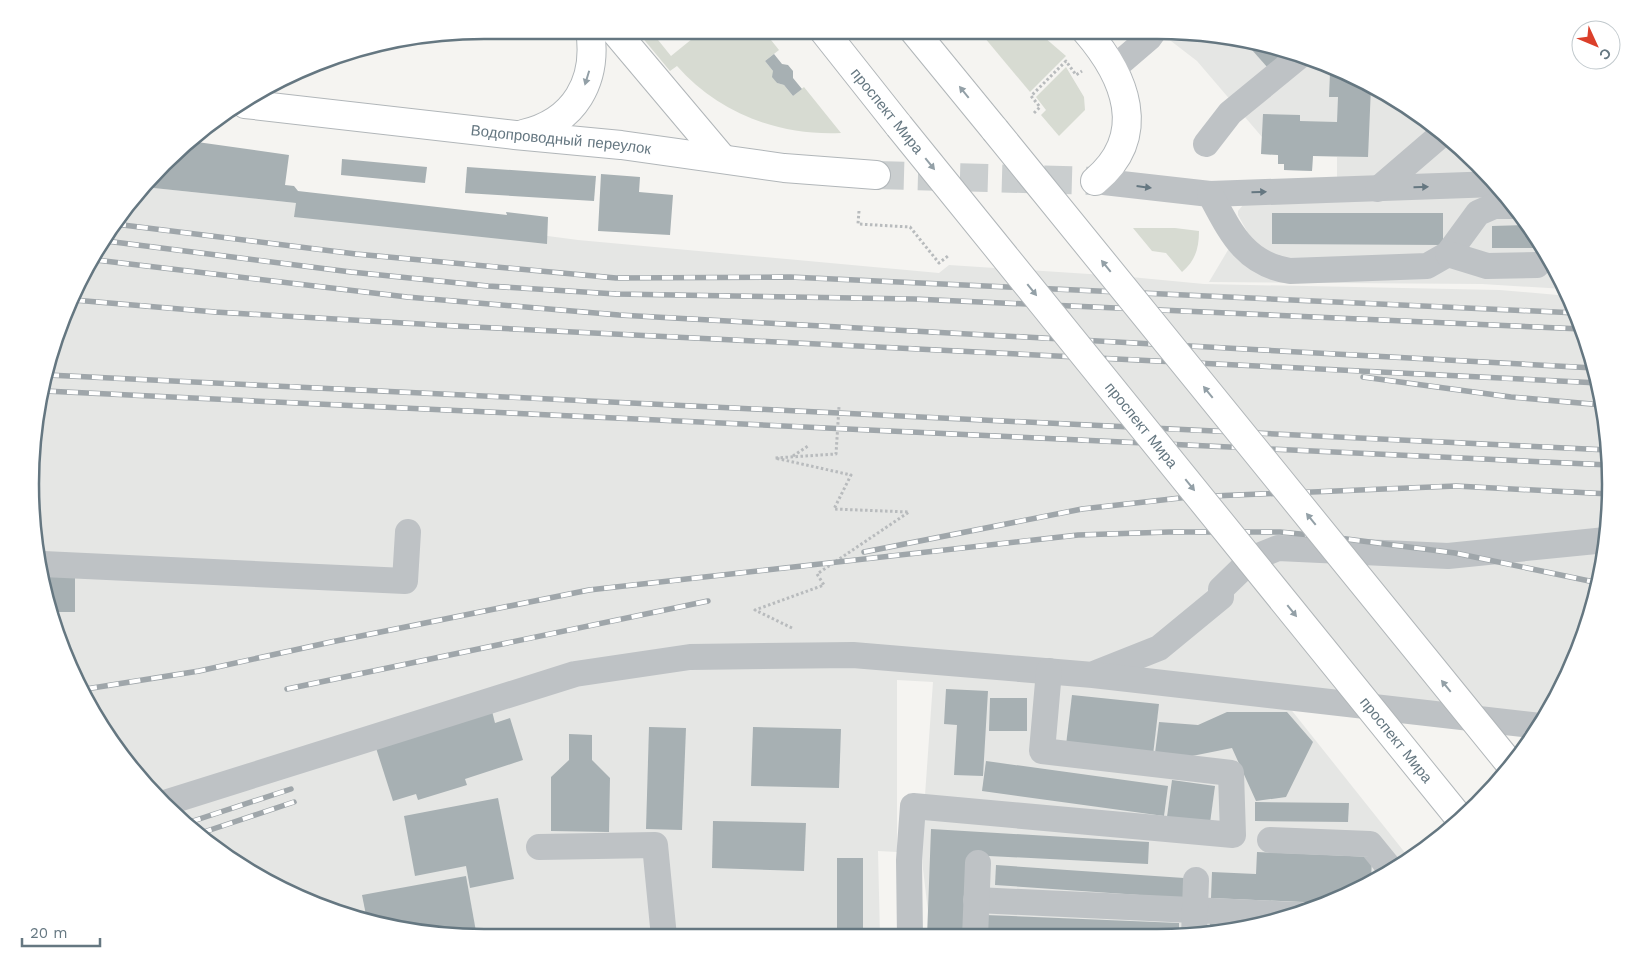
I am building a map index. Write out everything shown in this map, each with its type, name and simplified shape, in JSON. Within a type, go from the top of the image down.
[{"type":"main road","points":[[515,135],[549,126],[574,104],[586,84],[592,56],[591,39]]},
{"type":"main road","points":[[622,39],[721,158]]},
{"type":"main road","name":"проспект Мира","points":[[830,39],[1456,814]]},
{"type":"main road","points":[[921,39],[1506,760]]},
{"type":"main road","points":[[1092,39],[1114,68],[1125,97],[1125,137],[1114,163],[1095,181]]},
{"type":"main road","name":"Водопроводный переулок","points":[[251,105],[721,158],[822,172],[876,175]]},
{"type":"lane","points":[[1114,68],[1148,39]]},
{"type":"lane","points":[[1206,144],[1230,113],[1294,60]]},
{"type":"lane","points":[[1378,188],[1437,138]]},
{"type":"lane","points":[[1095,181],[1210,194],[1487,184]]},
{"type":"lane","points":[[1210,194],[1242,248],[1258,260],[1274,268],[1290,270],[1428,266],[1448,254],[1478,213],[1494,206],[1505,206]]},
{"type":"lane","points":[[1448,254],[1487,266],[1537,265]]},
{"type":"lane","points":[[46,564],[405,581],[408,532]]},
{"type":"lane","points":[[1093,674],[1160,648],[1221,598],[1221,589],[1253,558],[1278,548],[1448,556],[1598,541]]},
{"type":"lane","points":[[171,801],[575,674],[690,657],[800,654],[853,655],[1093,674],[1531,725]]},
{"type":"lane","points":[[910,929],[909,860],[913,806],[1233,835],[1231,773],[1042,751],[1049,671]]},
{"type":"lane","points":[[1270,840],[1370,844],[1387,865]]},
{"type":"lane","points":[[539,847],[655,845],[663,929]]},
{"type":"lane","points":[[975,929],[978,863]]},
{"type":"lane","points":[[1195,927],[1196,880]]},
{"type":"lane","points":[[976,900],[1273,914]]},
{"type":"path","points":[[1034,113],[1040,107],[1031,96],[1066,61],[1076,75],[1083,70]]},
{"type":"path","points":[[859,211],[858,224],[910,227],[939,263],[948,256]]},
{"type":"path","points":[[836,454],[839,407]]},
{"type":"path","points":[[808,446],[793,456],[836,454]]},
{"type":"path","points":[[800,654],[799,631],[754,610],[824,585],[817,574],[909,512],[834,509],[851,475],[775,458],[836,454]]},
{"type":"shaded area","points":[[643,39],[657,39],[671,56],[692,39],[770,39],[779,50],[765,61],[773,71],[773,77],[777,83],[784,85],[793,96],[804,87],[841,133],[818,133],[773,126],[731,109],[711,97],[677,66],[670,71]]},
{"type":"shaded area","points":[[986,39],[1046,39],[1066,56],[1030,92]]},
{"type":"shaded area","points":[[1169,39],[1244,47],[1272,54],[1300,62],[1327,73],[1380,98],[1451,149],[1492,190],[1543,261],[1557,288],[1482,284],[1209,282],[1228,250],[1249,235],[1238,215],[1238,211],[1243,205],[1337,202],[1337,157],[1313,156],[1312,171],[1284,170],[1284,164],[1278,164],[1278,155],[1261,154],[1262,137],[1197,61]]},
{"type":"shaded area","points":[[1066,67],[1084,97],[1085,110],[1059,136],[1041,115],[1046,110],[1036,97]]},
{"type":"shaded area","points":[[151,188],[296,203],[578,240],[939,273],[949,265],[1120,276],[1204,284],[1500,290],[1560,295],[1579,341],[1594,397],[1601,455],[1601,513],[1594,571],[1579,627],[1543,707],[1524,735],[1289,707],[1405,853],[1380,870],[1327,895],[1300,906],[1244,921],[1186,928],[1157,929],[930,929],[921,852],[933,682],[897,680],[897,852],[878,851],[880,929],[455,928],[397,921],[341,906],[314,895],[261,870],[190,819],[149,778],[131,755],[98,707],[85,681],[62,627],[54,599],[47,571],[40,513],[40,455],[43,426],[47,397],[62,341],[98,261],[149,190]]},
{"type":"shaded area","points":[[1133,228],[1175,228],[1199,231],[1195,254],[1182,272],[1166,253],[1152,251]]},
{"type":"building","points":[[1253,49],[1281,57],[1268,68]]},
{"type":"building","points":[[774,54],[782,64],[788,65],[793,71],[793,78],[802,89],[793,96],[784,85],[777,83],[772,77],[773,71],[765,61]]},
{"type":"building","points":[[1330,74],[1371,93],[1368,157],[1313,156],[1312,171],[1284,170],[1284,164],[1278,164],[1278,155],[1261,154],[1263,114],[1300,115],[1300,121],[1337,122],[1338,97],[1329,97]]},
{"type":"building","points":[[199,142],[289,155],[285,185],[294,186],[298,191],[507,215],[506,212],[548,217],[547,244],[294,217],[296,203],[151,188]]},
{"type":"building","points":[[342,159],[427,167],[425,183],[341,175]]},
{"type":"building","points":[[467,167],[596,176],[594,201],[465,193]]},
{"type":"building","points":[[601,174],[640,177],[639,192],[673,195],[670,235],[598,231]]},
{"type":"building","points":[[1272,213],[1443,213],[1443,245],[1272,244]]},
{"type":"building","points":[[1519,225],[1534,248],[1492,248],[1492,226]]},
{"type":"building","points":[[48,574],[75,574],[75,612],[58,612]]},
{"type":"building","points":[[946,689],[988,691],[983,776],[954,775],[957,725],[944,724]]},
{"type":"building","points":[[1072,695],[1159,704],[1153,755],[1066,745]]},
{"type":"building","points":[[990,698],[1027,698],[1027,731],[989,731]]},
{"type":"building","points":[[492,711],[495,723],[510,718],[523,760],[465,779],[467,785],[418,800],[416,794],[393,801],[376,748]]},
{"type":"building","points":[[1227,712],[1287,712],[1313,742],[1286,797],[1256,801],[1232,748],[1187,757],[1155,753],[1159,722],[1198,725]]},
{"type":"building","points":[[649,727],[686,728],[682,830],[646,829]]},
{"type":"building","points":[[753,727],[841,729],[839,788],[751,786]]},
{"type":"building","points":[[569,734],[592,735],[592,760],[610,778],[609,832],[551,831],[551,777],[569,760]]},
{"type":"building","points":[[986,761],[1168,786],[1164,816],[982,791]]},
{"type":"building","points":[[1172,780],[1215,786],[1210,823],[1167,817]]},
{"type":"building","points":[[498,798],[514,879],[470,888],[466,866],[415,876],[404,816]]},
{"type":"building","points":[[1255,802],[1349,803],[1348,822],[1255,821]]},
{"type":"building","points":[[713,821],[806,823],[804,871],[712,868]]},
{"type":"building","points":[[931,829],[1149,842],[1148,864],[969,855],[968,929],[927,929]]},
{"type":"building","points":[[1257,852],[1372,857],[1371,874],[1309,902],[1211,898],[1212,872],[1256,874]]},
{"type":"building","points":[[837,858],[863,858],[863,929],[837,929]]},
{"type":"building","points":[[996,865],[1184,878],[1183,898],[995,885]]},
{"type":"building","points":[[466,876],[476,929],[397,921],[366,913],[362,895]]},
{"type":"building","points":[[985,915],[1179,923],[1179,928],[1157,929],[984,929]]},
{"type":"building","points":[[1210,923],[1224,924],[1215,925],[1210,926]]},
{"type":"tunnel","points":[[876,175],[1095,181]]},
{"type":"railway","points":[[123,225],[356,254],[616,278],[790,277],[1567,313]]},
{"type":"railway","points":[[111,242],[351,272],[488,286],[616,294],[914,299],[1574,329]]},
{"type":"railway","points":[[98,260],[407,297],[619,315],[1587,368]]},
{"type":"railway","points":[[79,300],[215,312],[455,326],[1590,383]]},
{"type":"railway","points":[[52,375],[1600,450]]},
{"type":"railway","points":[[1363,377],[1511,397],[1595,404]]},
{"type":"railway","points":[[48,391],[1601,465]]},
{"type":"railway","points":[[864,552],[1082,509],[1189,497],[1456,486],[1602,494]]},
{"type":"railway","points":[[89,689],[199,671],[331,642],[589,590],[1078,535],[1169,532],[1280,532],[1455,553],[1591,581]]},
{"type":"railway","points":[[287,689],[708,601]]},
{"type":"railway","points":[[193,821],[291,789]]},
{"type":"railway","points":[[206,831],[294,802]]}]
